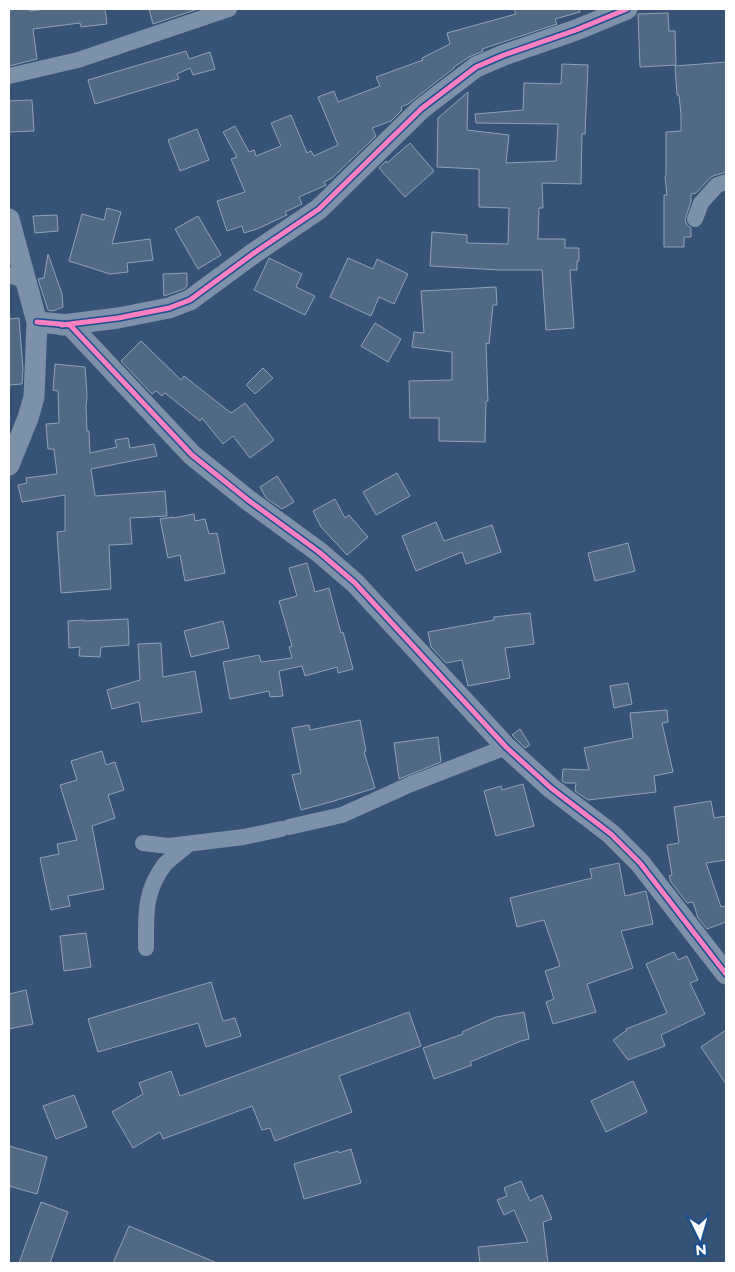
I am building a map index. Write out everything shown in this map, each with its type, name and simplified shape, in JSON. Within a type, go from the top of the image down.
[{"type":"street","points":[[9,76],[78,60],[229,9]]},
{"type":"street","points":[[62,325],[118,318],[169,308],[190,300],[254,253],[319,209],[422,109],[476,67],[627,9]]},
{"type":"street","points":[[696,219],[701,203],[717,185],[726,182]]},
{"type":"street","points":[[9,219],[17,278],[38,322],[34,397],[28,418],[9,465]]},
{"type":"street","points":[[38,322],[70,325],[192,456],[319,552],[355,583],[506,748],[551,788],[611,834],[640,863],[726,974]]},
{"type":"street","points":[[144,843],[169,846],[244,837],[342,815],[411,784],[506,748]]},
{"type":"street","points":[[146,948],[147,902],[153,883],[166,864],[189,844]]},
{"type":"building","points":[[9,9],[29,9],[30,11],[47,9],[105,9],[107,24],[81,27],[80,23],[33,29],[37,59],[9,66]]},
{"type":"building","points":[[149,9],[198,9],[153,24]]},
{"type":"building","points":[[514,9],[579,9],[580,12],[555,19],[557,24],[482,49],[483,51],[469,57],[408,104],[401,107],[402,110],[391,121],[372,128],[376,136],[332,178],[324,182],[326,185],[299,197],[302,204],[285,212],[287,215],[244,233],[242,226],[227,231],[217,201],[245,192],[231,159],[237,157],[223,132],[235,126],[249,152],[254,150],[256,156],[281,146],[271,123],[291,115],[307,153],[311,151],[314,156],[338,145],[318,97],[334,91],[338,102],[380,86],[376,77],[423,60],[422,58],[450,44],[447,33],[516,14]]},
{"type":"building","points":[[668,13],[669,31],[675,31],[676,65],[640,67],[638,14]]},
{"type":"building","points":[[186,51],[189,59],[210,52],[215,69],[193,75],[190,68],[177,74],[179,79],[95,104],[88,80]]},
{"type":"building","points":[[726,62],[726,172],[713,176],[696,193],[691,194],[691,201],[685,220],[691,228],[691,237],[684,237],[684,247],[664,247],[664,195],[667,195],[665,176],[666,132],[681,131],[675,66]]},
{"type":"building","points":[[562,64],[588,65],[585,134],[582,134],[581,184],[542,183],[543,208],[539,208],[538,239],[565,239],[565,248],[579,248],[579,261],[577,261],[577,270],[570,270],[574,328],[546,330],[542,270],[499,270],[430,266],[432,232],[467,235],[467,243],[508,244],[509,208],[479,207],[479,169],[437,167],[438,118],[468,92],[467,130],[509,135],[506,163],[556,161],[558,124],[476,123],[475,114],[523,110],[524,83],[561,84]]},
{"type":"building","points":[[32,100],[34,131],[9,132],[9,101]]},
{"type":"building","points":[[197,129],[209,160],[180,171],[168,140]]},
{"type":"building","points":[[410,143],[434,171],[405,197],[379,168]]},
{"type":"building","points":[[107,208],[121,212],[112,244],[150,239],[153,260],[127,263],[128,272],[110,274],[69,261],[82,214],[104,220]]},
{"type":"building","points":[[57,215],[58,231],[35,233],[33,216]]},
{"type":"building","points":[[198,216],[221,255],[198,269],[175,229]]},
{"type":"building","points":[[48,254],[62,294],[63,307],[53,311],[48,310],[38,279],[44,278]]},
{"type":"building","points":[[269,258],[302,274],[296,287],[315,296],[305,315],[254,290]]},
{"type":"building","points":[[348,258],[373,269],[377,259],[408,274],[394,304],[379,297],[371,316],[330,297]]},
{"type":"building","points":[[187,273],[187,286],[184,289],[164,296],[163,274]]},
{"type":"building","points":[[496,287],[497,305],[493,305],[489,344],[486,343],[488,401],[486,401],[485,442],[439,441],[439,418],[410,418],[409,381],[452,380],[452,352],[412,347],[414,332],[424,333],[421,291]]},
{"type":"building","points":[[19,318],[23,369],[22,384],[9,385],[9,319]]},
{"type":"building","points":[[375,323],[401,339],[388,362],[361,346]]},
{"type":"building","points":[[141,341],[181,380],[184,376],[231,413],[245,403],[274,440],[250,458],[233,436],[223,444],[202,418],[200,421],[165,393],[162,396],[156,391],[152,394],[121,361]]},
{"type":"building","points":[[55,364],[85,367],[87,431],[89,431],[90,453],[117,447],[115,440],[128,438],[130,448],[154,444],[157,456],[91,469],[95,496],[165,491],[167,516],[130,518],[132,544],[109,545],[111,589],[61,593],[57,532],[65,531],[65,495],[22,502],[18,485],[27,483],[26,478],[57,474],[54,449],[48,449],[46,424],[59,423],[58,391],[53,390]]},
{"type":"building","points":[[263,368],[273,378],[255,394],[246,385]]},
{"type":"building","points":[[397,473],[410,496],[376,515],[363,492]]},
{"type":"building","points":[[277,476],[294,502],[282,509],[266,498],[260,487]]},
{"type":"building","points":[[335,499],[345,518],[349,515],[368,537],[347,555],[321,527],[313,511]]},
{"type":"building","points":[[194,514],[195,521],[205,519],[209,534],[217,533],[225,573],[185,581],[180,555],[168,558],[160,519]]},
{"type":"building","points":[[436,522],[444,541],[492,525],[501,552],[466,564],[462,552],[416,571],[402,536]]},
{"type":"building","points":[[628,543],[635,571],[595,581],[588,553]]},
{"type":"building","points":[[307,563],[315,592],[329,588],[353,669],[338,673],[337,667],[305,676],[302,666],[279,671],[283,696],[270,697],[269,691],[230,699],[223,662],[259,655],[261,662],[292,658],[289,647],[292,646],[279,601],[297,596],[289,568]]},
{"type":"building","points":[[530,613],[534,644],[505,648],[510,678],[468,686],[462,660],[446,663],[431,647],[428,632],[494,620],[494,617]]},
{"type":"building","points":[[128,619],[129,645],[101,647],[100,657],[79,656],[80,647],[69,648],[68,621]]},
{"type":"building","points":[[223,621],[229,648],[191,657],[184,631]]},
{"type":"building","points":[[161,643],[163,677],[195,671],[202,712],[142,722],[139,702],[112,709],[107,690],[140,680],[138,644]]},
{"type":"building","points":[[628,683],[632,704],[614,708],[610,686]]},
{"type":"building","points":[[667,710],[668,722],[662,723],[673,772],[654,776],[656,792],[588,800],[575,791],[576,783],[565,783],[562,781],[563,769],[589,770],[584,748],[633,738],[630,713]]},
{"type":"building","points":[[360,720],[366,751],[364,752],[375,788],[301,810],[292,775],[301,773],[292,728],[309,725],[310,730]]},
{"type":"building","points":[[520,729],[530,745],[525,748],[512,735]]},
{"type":"building","points":[[438,737],[441,762],[399,779],[394,743]]},
{"type":"building","points":[[102,751],[106,765],[115,762],[124,790],[108,795],[115,818],[92,826],[104,889],[68,896],[70,906],[51,910],[40,858],[59,854],[57,844],[77,840],[60,785],[77,780],[71,761]]},
{"type":"building","points":[[523,784],[534,826],[496,836],[484,791],[501,786],[502,790]]},
{"type":"building","points":[[711,801],[714,818],[726,816],[726,860],[706,863],[721,907],[726,906],[726,922],[707,929],[698,918],[693,902],[687,903],[671,882],[669,876],[672,875],[667,845],[679,843],[674,807]]},
{"type":"building","points":[[619,863],[625,896],[646,891],[653,924],[621,931],[633,968],[587,984],[596,1012],[553,1024],[546,1002],[554,999],[545,971],[560,966],[544,920],[517,927],[510,898],[592,878],[590,869]]},
{"type":"building","points":[[86,933],[91,967],[64,971],[60,936]]},
{"type":"building","points":[[674,952],[678,960],[687,956],[698,980],[690,983],[705,1014],[661,1035],[665,1046],[628,1060],[613,1040],[626,1029],[667,1013],[646,964]]},
{"type":"building","points":[[211,982],[223,1021],[235,1018],[241,1036],[206,1047],[198,1023],[98,1052],[88,1019]]},
{"type":"building","points":[[26,990],[33,1024],[9,1029],[9,994]]},
{"type":"building","points":[[409,1012],[421,1046],[339,1076],[352,1112],[275,1141],[270,1128],[262,1130],[252,1106],[163,1139],[160,1132],[133,1148],[112,1112],[143,1094],[139,1083],[171,1071],[180,1096]]},
{"type":"building","points":[[524,1012],[529,1039],[470,1062],[472,1065],[434,1079],[423,1048],[463,1034],[462,1032],[496,1017]]},
{"type":"building","points":[[726,1030],[726,1084],[701,1047]]},
{"type":"building","points":[[633,1081],[647,1112],[606,1132],[591,1101]]},
{"type":"building","points":[[74,1095],[87,1127],[56,1139],[43,1106]]},
{"type":"building","points":[[9,1146],[47,1157],[37,1194],[9,1186]]},
{"type":"building","points":[[351,1149],[361,1183],[304,1199],[294,1164]]},
{"type":"building","points":[[521,1181],[530,1201],[542,1195],[552,1219],[543,1222],[548,1263],[480,1263],[478,1247],[528,1242],[514,1210],[504,1215],[497,1200],[507,1196],[504,1188]]},
{"type":"building","points":[[41,1202],[68,1212],[50,1263],[19,1263]]},
{"type":"building","points":[[129,1226],[217,1263],[113,1263]]},
{"type":"cycle path","points":[[62,325],[118,318],[169,308],[190,300],[254,253],[319,209],[421,109],[476,67],[627,9]]},
{"type":"cycle path","points":[[37,322],[70,325],[192,455],[248,500],[319,552],[355,583],[506,747],[551,788],[611,834],[640,863],[726,974]]}]
